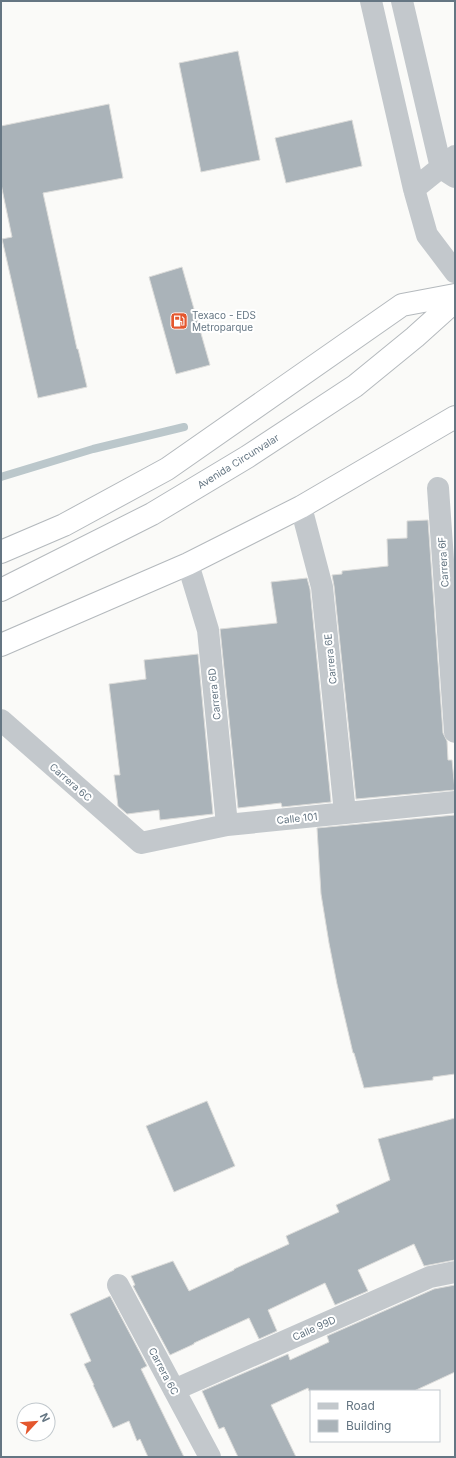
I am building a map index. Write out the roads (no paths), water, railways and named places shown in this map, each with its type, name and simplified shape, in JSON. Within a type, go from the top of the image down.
[{"type":"highway","points":[[1,552],[64,525],[167,469],[402,305],[455,295]]},
{"type":"highway","name":"Avenida Circunvalar","points":[[1,590],[152,514],[247,456],[355,386],[415,337],[455,301]]},
{"type":"highway","points":[[1,645],[188,564],[301,507],[455,417]]},
{"type":"street","points":[[371,1],[414,189],[427,235],[455,272]]},
{"type":"street","points":[[402,1],[450,167],[414,189]]},
{"type":"street","name":"Carrera 6F","points":[[438,488],[455,732]]},
{"type":"street","name":"Carrera 6E","points":[[301,507],[322,587],[345,813]]},
{"type":"street","name":"Carrera 6D","points":[[188,564],[208,630],[227,825]]},
{"type":"street","name":"Carrera 6C","points":[[1,720],[141,843]]},
{"type":"street","name":"Calle 101","points":[[141,843],[227,825],[455,802]]},
{"type":"street","name":"Calle 99D","points":[[174,1390],[430,1276],[455,1272]]},
{"type":"street","name":"Carrera 6C","points":[[118,1285],[210,1457]]},
{"type":"waterway","points":[[1,477],[93,449],[184,427]]},
{"type":"place","name":"Texaco - EDS Metroparque","points":[[179,321]]}]
